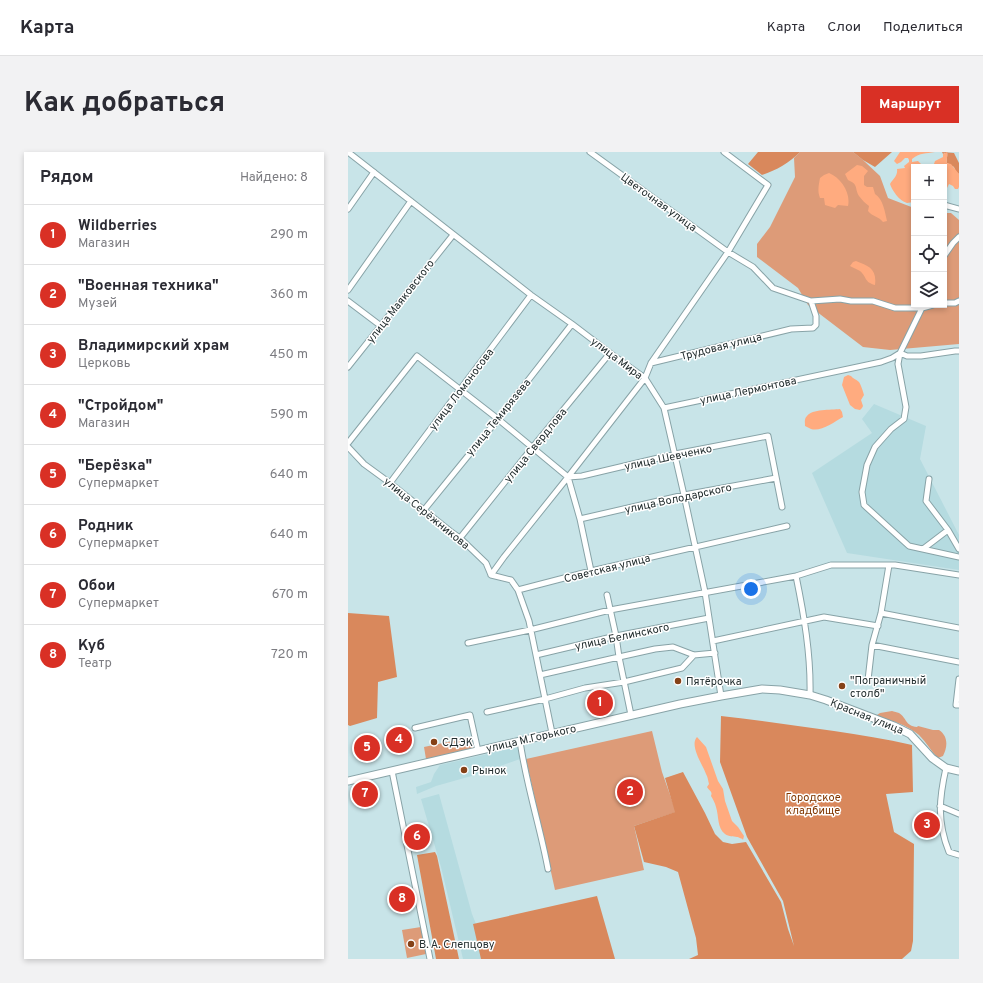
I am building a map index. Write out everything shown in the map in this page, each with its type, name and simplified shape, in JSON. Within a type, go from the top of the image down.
[{"type":"main road","name":"улица М.Горького","points":[[348,781],[552,733],[721,696],[762,689],[786,691]]},
{"type":"main road","name":"Красная улица","points":[[786,691],[810,695],[826,700],[894,726],[910,734],[932,758],[946,768],[959,771]]},
{"type":"street","name":"улица Мира","points":[[348,152],[531,295],[644,378],[664,408],[705,592],[721,696]]},
{"type":"street","name":"Цветочная улица","points":[[590,152],[728,252],[753,267],[773,288],[811,301]]},
{"type":"street","points":[[552,733],[529,621],[518,590],[511,580],[491,576],[504,557],[644,378],[651,363],[728,252],[768,185],[724,152]]},
{"type":"street","points":[[348,209],[374,172]]},
{"type":"street","points":[[348,290],[411,201]]},
{"type":"street","points":[[947,206],[959,209]]},
{"type":"street","name":"улица Маяковского","points":[[348,368],[453,235]]},
{"type":"street","points":[[947,252],[959,237]]},
{"type":"street","name":"улица Ломоносова","points":[[390,482],[531,295]]},
{"type":"street","points":[[811,301],[840,298],[851,301],[872,301],[895,308],[911,307]]},
{"type":"street","points":[[947,303],[954,303],[959,300]]},
{"type":"street","points":[[348,301],[381,326]]},
{"type":"street","name":"Трудовая улица","points":[[651,363],[791,329],[812,328],[816,324],[816,316],[811,301]]},
{"type":"street","points":[[922,308],[900,353],[898,364],[906,407],[904,419],[891,429],[875,447],[867,465],[862,492],[864,505],[909,546],[959,557]]},
{"type":"street","name":"улица Темирязева","points":[[424,510],[498,419],[572,324]]},
{"type":"street","points":[[900,353],[907,356],[921,356],[959,351]]},
{"type":"street","name":"улица Свердлова","points":[[460,538],[610,353]]},
{"type":"street","name":"улица Лермонтова","points":[[664,408],[881,362],[900,353]]},
{"type":"street","points":[[348,443],[417,356],[498,419],[568,477],[580,519],[591,571]]},
{"type":"street","name":"улица Шевченко","points":[[568,477],[582,476],[675,454],[768,436],[776,478]]},
{"type":"street","name":"улица Серёжникова","points":[[348,447],[364,464],[390,482],[460,538],[486,563],[491,576]]},
{"type":"street","points":[[776,478],[782,507]]},
{"type":"street","name":"улица Володарского","points":[[580,519],[684,495],[776,478]]},
{"type":"street","points":[[929,479],[926,501],[948,530],[959,549]]},
{"type":"street","name":"Советская улица","points":[[518,590],[591,571],[787,526]]},
{"type":"street","points":[[922,549],[948,530]]},
{"type":"street","points":[[468,643],[530,630],[610,610],[796,576],[831,565],[890,565],[959,575]]},
{"type":"street","points":[[868,680],[872,645],[881,613],[890,565]]},
{"type":"street","points":[[796,576],[805,621],[810,666],[810,695]]},
{"type":"street","points":[[607,594],[631,715]]},
{"type":"street","points":[[881,613],[959,628]]},
{"type":"street","points":[[713,641],[824,617],[878,626]]},
{"type":"street","name":"улица Белинского","points":[[536,655],[616,636],[709,618]]},
{"type":"street","points":[[872,645],[959,662]]},
{"type":"street","points":[[540,675],[655,649],[673,647],[694,655],[715,653]]},
{"type":"street","points":[[487,712],[585,688],[624,682],[682,668],[694,655]]},
{"type":"street","points":[[957,705],[959,679]]},
{"type":"street","points":[[415,728],[470,715],[478,751]]},
{"type":"street","points":[[520,741],[523,761],[543,841],[548,868]]},
{"type":"street","points":[[946,768],[940,806],[941,817],[949,852],[959,855]]},
{"type":"street","points":[[392,771],[430,959]]},
{"type":"street","points":[[940,806],[959,814]]},
{"type":"shaded area","points":[[800,152],[853,152],[880,176],[888,198],[911,207],[911,308],[947,308],[947,213],[951,213],[959,220],[959,344],[890,350],[863,347],[808,305],[798,288],[757,257],[757,244],[770,227],[795,177],[794,158]]},
{"type":"shaded area","points":[[900,152],[935,152],[921,154],[912,159],[912,162],[918,161],[921,164],[911,164],[911,202],[907,203],[901,200],[894,192],[890,184],[896,176],[897,169],[905,168],[904,166],[909,162],[909,160],[908,158],[905,158],[897,164],[894,161]]},
{"type":"shaded area","points":[[947,152],[947,163],[951,164],[959,174],[958,189],[955,189],[949,184],[947,188],[947,164],[934,164],[935,161],[943,157],[943,154]]},
{"type":"shaded area","points":[[857,165],[862,166],[868,171],[864,176],[864,185],[867,187],[873,187],[875,194],[882,202],[887,221],[883,222],[868,211],[869,206],[859,196],[855,185],[848,180],[845,174]]},
{"type":"shaded area","points":[[829,173],[837,178],[844,186],[849,201],[848,206],[838,205],[835,208],[825,205],[824,198],[820,198],[818,190],[820,178]]},
{"type":"shaded area","points":[[856,261],[871,269],[875,275],[875,285],[867,281],[860,271],[850,266]]},
{"type":"shaded area","points":[[848,375],[859,382],[863,390],[864,395],[861,400],[863,406],[860,410],[855,409],[850,405],[842,385],[844,377]]},
{"type":"shaded area","points":[[874,404],[926,426],[920,459],[959,535],[959,570],[847,553],[812,473],[872,433],[862,419]]},
{"type":"shaded area","points":[[840,409],[843,417],[827,426],[815,430],[805,426],[805,418],[813,412]]},
{"type":"shaded area","points":[[892,711],[902,715],[910,725],[939,730],[942,732],[946,738],[946,749],[943,756],[938,758],[919,735],[910,728],[894,721],[878,717],[877,715]]},
{"type":"shaded area","points":[[652,731],[662,772],[676,812],[634,826],[644,870],[555,890],[526,759]]},
{"type":"shaded area","points":[[471,737],[474,749],[426,759],[424,747]]},
{"type":"shaded area","points":[[697,737],[706,747],[718,781],[723,789],[725,801],[732,821],[744,836],[743,840],[738,837],[726,835],[721,829],[716,806],[711,796],[712,793],[707,787],[709,784],[707,776],[697,756],[695,741]]},
{"type":"shaded area","name":"Рынок","points":[[518,747],[520,759],[475,775],[436,786],[417,794],[416,787],[431,782],[440,765]]},
{"type":"shaded area","points":[[439,794],[472,914],[478,929],[483,959],[463,959],[441,867],[421,799]]},
{"type":"shaded area","points":[[421,927],[426,954],[407,958],[402,930]]},
{"type":"green space","points":[[758,152],[800,152],[792,160],[773,171],[762,175],[748,164]]},
{"type":"green space","points":[[853,152],[892,152],[875,167]]},
{"type":"green space","points":[[947,152],[954,153],[959,163],[959,174],[956,172],[954,167],[947,163]]},
{"type":"green space","points":[[348,613],[389,616],[397,677],[378,682],[377,718],[350,726],[348,725]]},
{"type":"green space","name":"Городское кладбище","points":[[721,716],[834,731],[912,745],[913,792],[886,794],[894,832],[914,844],[913,941],[911,951],[902,959],[689,959],[698,955],[696,938],[678,872],[666,867],[644,862],[634,826],[675,812],[665,778],[683,772],[715,834],[723,842],[732,844],[746,842],[781,902],[794,946],[783,901],[747,837],[720,762]]},
{"type":"green space","points":[[435,852],[459,959],[436,959],[417,855]]},
{"type":"green space","points":[[597,896],[615,959],[481,959],[473,924]]},
{"type":"place","name":"Пятёрочка","points":[[678,681]]},
{"type":"place","name":"\"Пограничный столб\"","points":[[842,686]]},
{"type":"place","name":"Wildberries","points":[[600,703]]},
{"type":"place","name":"\"Стройдом\"","points":[[399,740]]},
{"type":"place","name":"СДЭК","points":[[434,742]]},
{"type":"place","name":"\"Берёзка\"","points":[[367,748]]},
{"type":"place","name":"Рынок","points":[[464,770]]},
{"type":"place","name":"\"Военная техника\"","points":[[630,792]]},
{"type":"place","name":"Обои","points":[[365,794]]},
{"type":"place","name":"Владимирский храм","points":[[927,825]]},
{"type":"place","name":"Родник","points":[[417,837]]},
{"type":"place","name":"Куб","points":[[402,899]]},
{"type":"place","name":"В. А. Слепцову","points":[[411,944]]}]
